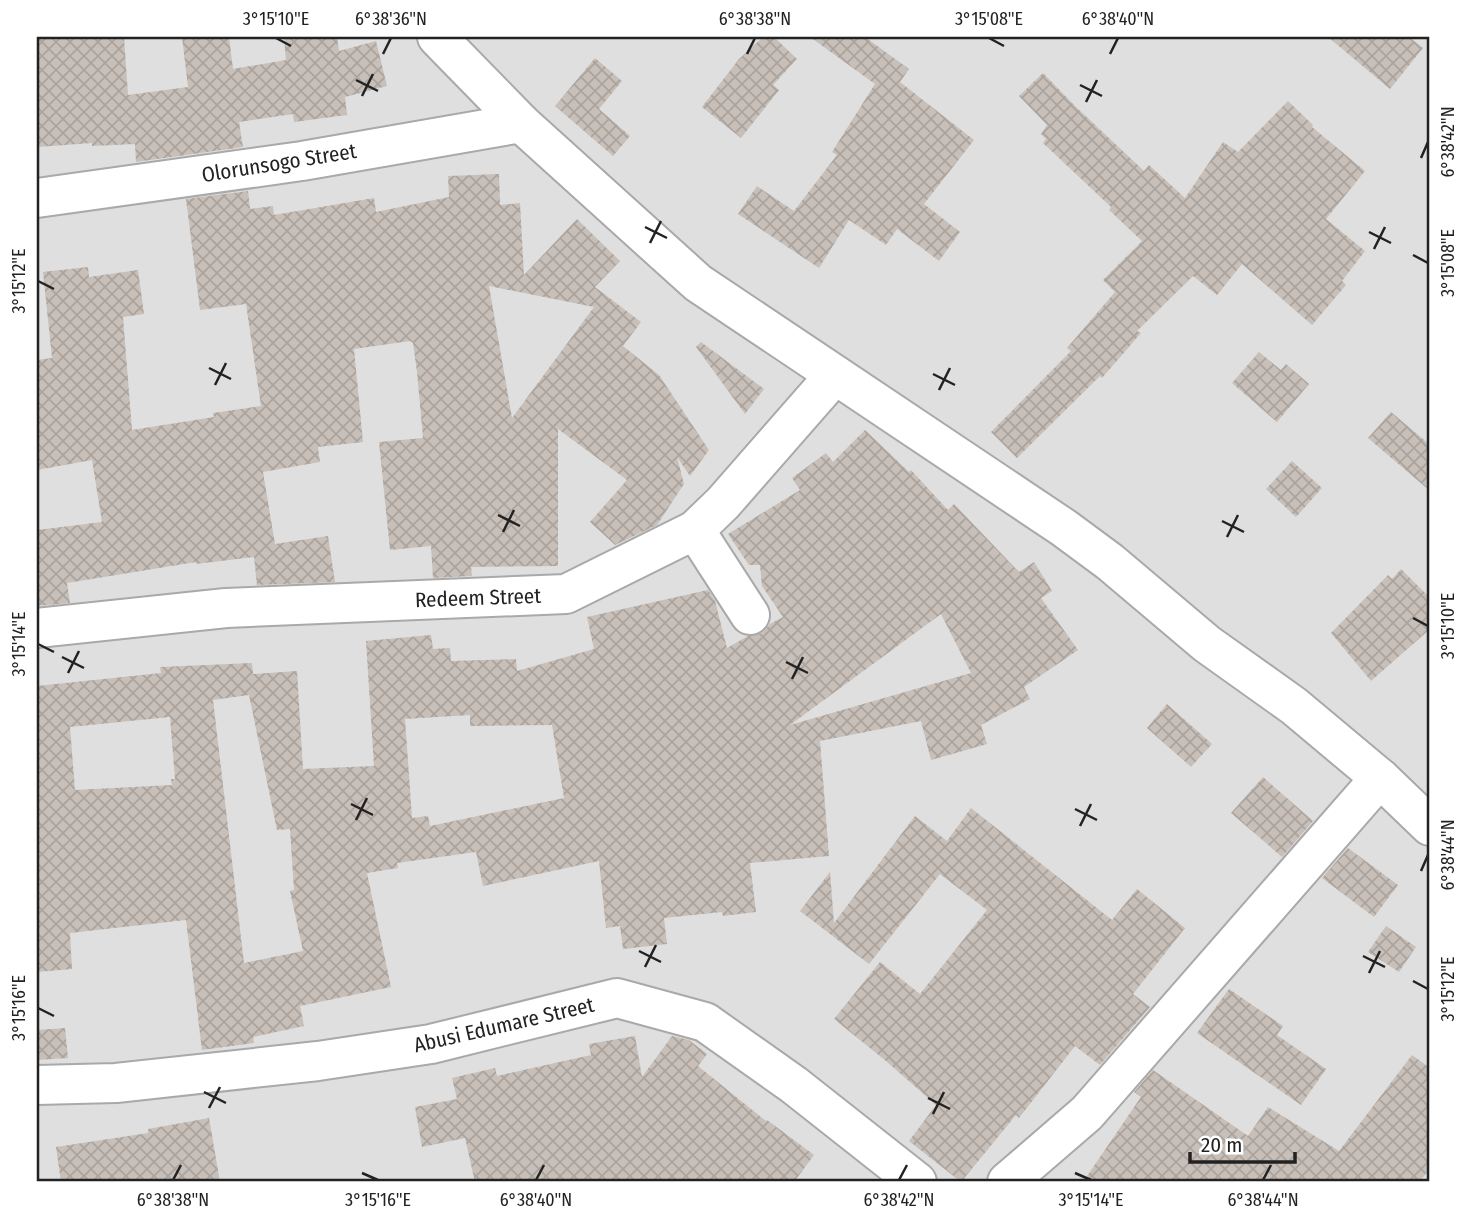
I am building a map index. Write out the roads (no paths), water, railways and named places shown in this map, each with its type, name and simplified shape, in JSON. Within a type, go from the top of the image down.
[{"type":"street","points":[[437,37],[521,123],[698,283],[1064,528],[1110,562],[1207,644],[1294,706],[1380,778],[1430,827]]},
{"type":"street","name":"Olorunsogo Street","points":[[37,198],[302,161],[521,123]]},
{"type":"street","name":"Redeem Street","points":[[37,628],[226,608],[566,594],[695,530],[723,503],[835,375]]},
{"type":"street","points":[[695,530],[750,615]]},
{"type":"street","points":[[1007,1182],[1087,1113],[1380,778]]},
{"type":"street","name":"Abusi Edumare Street","points":[[37,1085],[129,1082],[318,1061],[431,1044],[617,998],[705,1022],[804,1093],[917,1182]]}]
